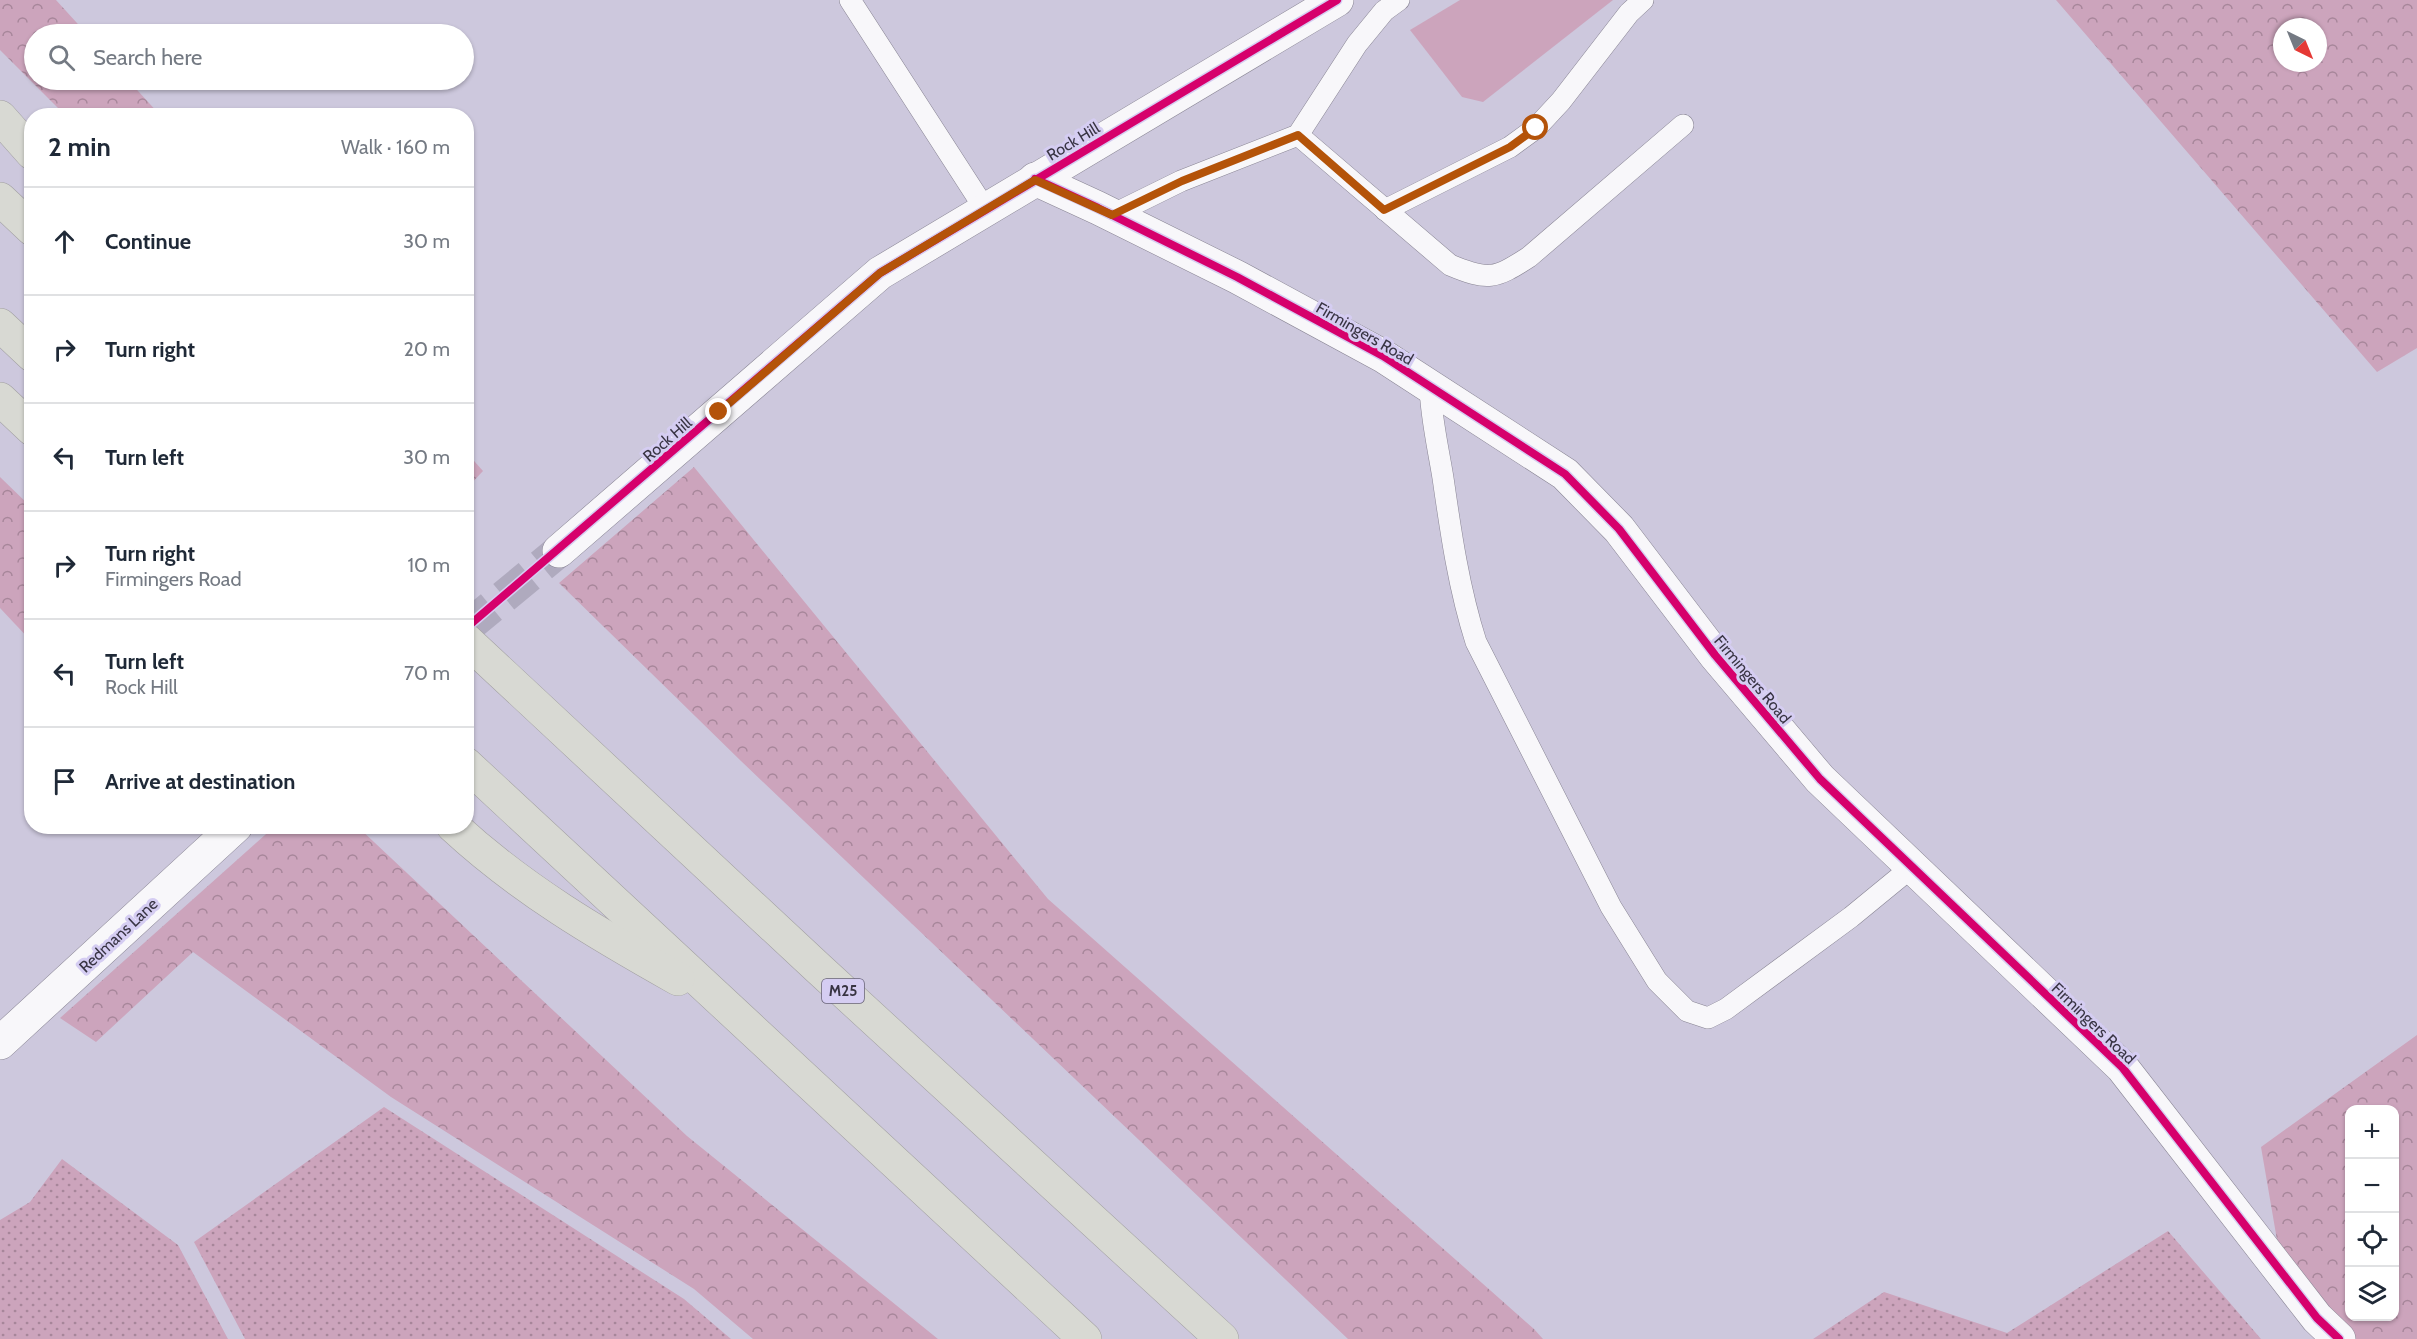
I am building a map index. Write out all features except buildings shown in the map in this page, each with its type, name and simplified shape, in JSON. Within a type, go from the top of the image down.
[{"type":"highway","points":[[0,117],[24,144]]},
{"type":"highway","points":[[0,199],[24,222]]},
{"type":"highway","points":[[0,325],[24,348]]},
{"type":"highway","points":[[0,399],[24,422]]},
{"type":"highway","name":"M25","points":[[474,647],[809,960],[1222,1339]]},
{"type":"highway","points":[[474,771],[1085,1339]]},
{"type":"highway","points":[[461,834],[478,850],[538,896],[599,935],[724,1005]]},
{"type":"street","name":"Rock Hill","points":[[559,551],[880,273],[1337,0]]},
{"type":"street","name":"Firmingers Road","points":[[1035,180],[1112,215],[1237,278],[1383,356],[1565,474],[1619,530],[1715,655],[1820,779],[2122,1067],[2317,1318],[2339,1339]]},
{"type":"street","name":"Redmans Lane","points":[[0,1044],[227,834]]},
{"type":"lane","points":[[850,0],[985,209]]},
{"type":"lane","points":[[1112,215],[1182,181],[1298,135],[1357,44],[1384,11],[1399,0]]},
{"type":"lane","points":[[1384,210],[1510,147],[1536,128],[1561,101],[1629,13],[1643,0]]},
{"type":"lane","points":[[1298,135],[1450,266],[1485,276],[1504,274],[1529,257],[1683,125]]},
{"type":"lane","points":[[1430,387],[1432,422],[1452,542],[1464,605],[1476,642],[1611,907],[1657,981],[1687,1011],[1708,1018],[1726,1009],[1851,917],[1912,867]]},
{"type":"green space","points":[[0,0],[56,0],[78,24],[24,24],[24,74],[0,50]]},
{"type":"green space","points":[[1460,0],[1613,0],[1483,102],[1462,97],[1410,30]]},
{"type":"green space","points":[[2056,0],[2417,0],[2417,348],[2377,372]]},
{"type":"green space","points":[[40,90],[137,90],[154,108],[58,108]]},
{"type":"green space","points":[[474,461],[483,471],[474,481]]},
{"type":"green space","points":[[694,467],[1048,899],[1543,1339],[1348,1339],[741,761],[559,583]]},
{"type":"green space","points":[[0,477],[24,500],[24,634],[0,608]]},
{"type":"green space","points":[[266,834],[365,834],[687,1136],[938,1339],[753,1339],[694,1289],[391,1097],[193,952],[96,1042],[60,1018]]},
{"type":"green space","points":[[2417,1035],[2417,1339],[2353,1339],[2282,1269],[2261,1147]]},
{"type":"green space","points":[[384,1107],[684,1299],[731,1339],[245,1339],[194,1242]]},
{"type":"green space","points":[[62,1159],[178,1245],[228,1339],[0,1339],[0,1220],[30,1202]]},
{"type":"green space","points":[[2168,1231],[2261,1339],[1813,1339],[1884,1292],[2007,1333]]},
{"type":"tunnel","points":[[474,621],[559,551]]},
{"type":"cycle path","points":[[474,621],[880,273],[1337,0]]},
{"type":"cycle path","points":[[1035,179],[1237,277],[1383,356],[1565,474],[1619,529],[1715,655],[1820,779],[2122,1067],[2317,1318],[2339,1339]]},
{"type":"route","points":[[719,412],[880,273],[1035,180],[1112,215],[1182,181],[1298,135],[1384,210],[1510,147],[1536,128]]}]
